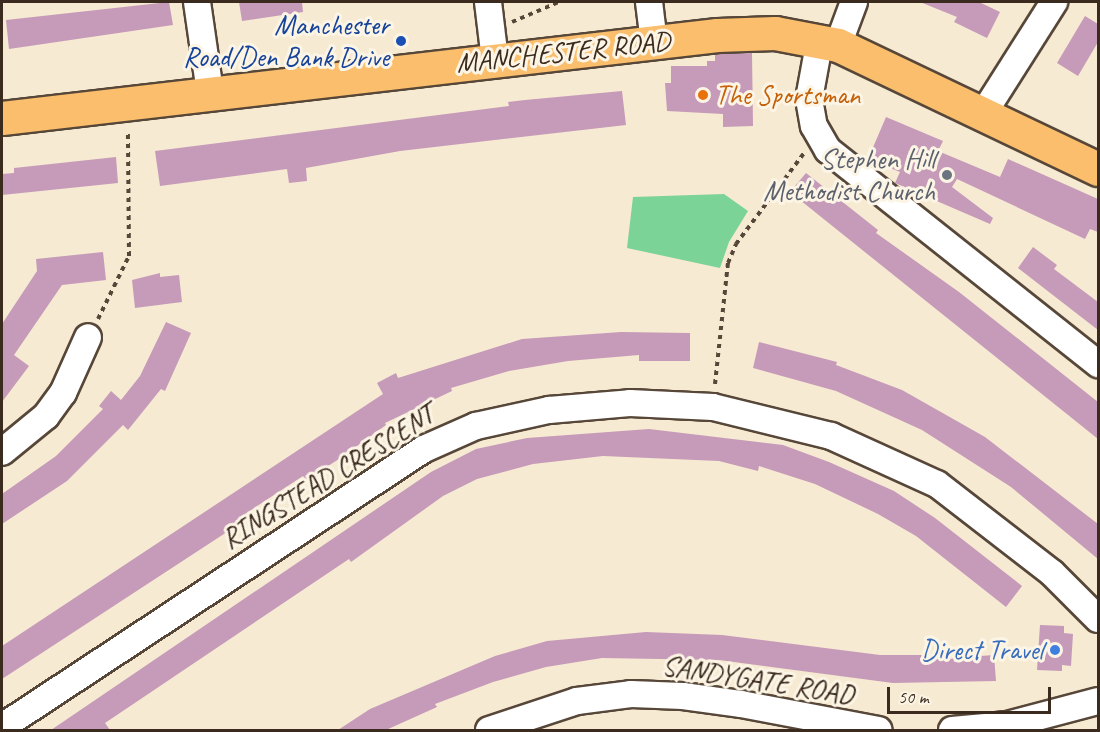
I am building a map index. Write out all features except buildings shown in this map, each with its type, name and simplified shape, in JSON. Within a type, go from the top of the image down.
[{"type":"main road","name":"MANCHESTER ROAD","points":[[2,118],[210,92],[494,45],[654,42],[775,33],[829,42],[1098,169]]},
{"type":"street","points":[[197,2],[210,92]]},
{"type":"street","points":[[489,2],[494,45]]},
{"type":"street","points":[[649,2],[654,42]]},
{"type":"street","points":[[854,2],[829,42],[809,99],[817,136],[828,150],[1098,364]]},
{"type":"street","points":[[983,114],[1054,2]]},
{"type":"street","points":[[2,452],[46,416],[63,393],[88,337]]},
{"type":"street","name":"RINGSTEAD CRESCENT","points":[[2,726],[424,449],[476,426],[549,410],[630,403],[713,407],[831,436],[937,484],[1052,573],[1098,619]]},
{"type":"street","name":"SANDYGATE ROAD","points":[[489,730],[577,700],[631,694],[741,704],[879,730]]},
{"type":"street","points":[[952,730],[1007,725],[1098,701]]},
{"type":"path","points":[[494,45],[559,2]]},
{"type":"path","points":[[88,337],[129,256],[128,102]]},
{"type":"path","points":[[713,407],[728,263],[736,244],[817,136]]},
{"type":"green space","points":[[724,194],[748,211],[729,242],[720,268],[627,248],[633,197]]},
{"type":"place","name":"Manchester Road/Den Bank Drive","points":[[401,41]]},
{"type":"place","name":"The Sportsman","points":[[703,95]]},
{"type":"place","name":"Stephen Hill Methodist Church","points":[[947,175]]},
{"type":"place","name":"Direct Travel","points":[[1055,650]]}]
